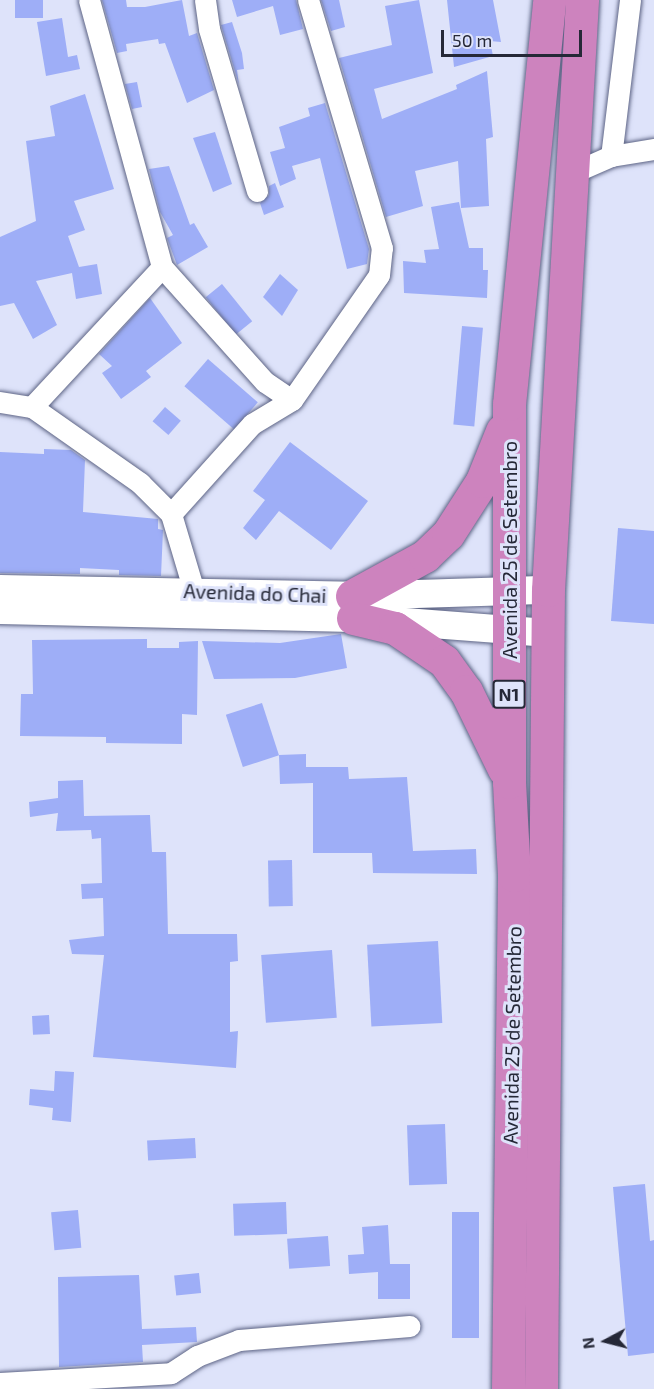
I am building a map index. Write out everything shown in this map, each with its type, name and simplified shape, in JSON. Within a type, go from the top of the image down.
[{"type":"highway","name":"Avenida 25 de Setembro","points":[[541,1389],[524,1350],[509,782],[509,404],[549,0]]},
{"type":"highway","name":"Avenida 25 de Setembro","points":[[508,1389],[524,1350],[548,590],[570,174],[582,0]]},
{"type":"highway","points":[[509,404],[496,450],[482,481],[448,534],[425,556],[352,607],[395,628],[444,661],[493,742],[509,782]]},
{"type":"main road","name":"Avenida do Chai","points":[[0,589],[194,591],[352,607],[509,631],[548,633]]},
{"type":"main road","name":"Avenida do Chai","points":[[0,610],[352,607],[548,590]]},
{"type":"street","points":[[89,0],[162,267],[266,382],[292,400]]},
{"type":"street","points":[[205,0],[209,29],[257,191]]},
{"type":"street","points":[[171,514],[252,424],[292,400],[380,275],[383,260],[308,0]]},
{"type":"street","points":[[611,156],[630,0]]},
{"type":"street","points":[[570,174],[611,156],[654,149]]},
{"type":"street","points":[[32,407],[162,267]]},
{"type":"street","points":[[0,402],[32,407],[140,483],[171,514],[194,591]]},
{"type":"street","points":[[0,1383],[171,1373],[197,1356],[239,1340],[409,1326]]},
{"type":"building","points":[[15,0],[43,0],[43,18],[15,18]]},
{"type":"building","points":[[102,0],[126,0],[127,7],[145,7],[182,0],[189,36],[197,33],[214,90],[187,103],[165,43],[159,44],[158,39],[126,44],[127,51],[117,53]]},
{"type":"building","points":[[232,0],[296,0],[303,29],[280,35],[273,6],[237,17]]},
{"type":"building","points":[[321,0],[339,0],[345,27],[331,31]]},
{"type":"building","points":[[419,0],[433,73],[374,89],[382,119],[457,89],[456,85],[487,71],[493,137],[486,139],[489,206],[461,208],[458,161],[415,171],[423,206],[386,217],[339,58],[392,45],[385,6]]},
{"type":"building","points":[[447,0],[493,0],[501,42],[490,41],[493,56],[454,67]]},
{"type":"building","points":[[62,18],[68,57],[77,55],[80,69],[46,76],[37,22]]},
{"type":"building","points":[[232,22],[242,53],[244,69],[237,70],[239,85],[221,25]]},
{"type":"building","points":[[137,82],[142,107],[132,109],[125,84]]},
{"type":"building","points":[[85,94],[114,189],[74,201],[85,230],[68,236],[79,267],[97,264],[102,294],[76,299],[72,273],[36,281],[57,325],[33,339],[14,303],[0,306],[0,237],[36,221],[26,141],[55,136],[50,106]]},
{"type":"building","points":[[325,103],[369,249],[367,264],[347,269],[320,158],[292,166],[296,179],[280,186],[270,152],[285,148],[279,127],[310,116],[308,108]]},
{"type":"building","points":[[215,132],[232,184],[213,192],[193,138]]},
{"type":"building","points":[[169,166],[190,225],[194,223],[208,247],[177,265],[167,238],[173,235],[160,212],[149,169]]},
{"type":"building","points":[[275,183],[284,207],[264,215],[260,203],[269,195],[269,186]]},
{"type":"building","points":[[459,202],[469,248],[483,248],[483,270],[488,270],[487,298],[404,293],[403,261],[426,263],[424,250],[439,249],[431,207]]},
{"type":"building","points":[[280,274],[298,290],[282,316],[263,297]]},
{"type":"building","points":[[222,284],[252,321],[236,335],[206,297]]},
{"type":"building","points":[[150,298],[182,343],[146,371],[151,377],[121,399],[102,373],[112,366],[99,354]]},
{"type":"building","points":[[462,326],[483,328],[474,426],[453,425]]},
{"type":"building","points":[[208,359],[258,402],[234,429],[184,386]]},
{"type":"building","points":[[165,407],[181,421],[168,435],[153,421]]},
{"type":"building","points":[[290,442],[368,501],[331,550],[279,511],[256,540],[243,528],[265,500],[253,491]]},
{"type":"building","points":[[44,449],[71,450],[85,460],[83,512],[158,519],[158,529],[163,530],[161,576],[119,575],[119,570],[80,568],[80,574],[0,573],[0,452],[44,454]]},
{"type":"building","points":[[618,528],[654,531],[654,624],[611,621]]},
{"type":"building","points":[[341,634],[347,668],[295,678],[214,679],[202,641],[280,643]]},
{"type":"building","points":[[147,639],[147,648],[179,648],[179,642],[198,641],[197,715],[182,714],[182,744],[106,743],[106,737],[20,736],[21,694],[33,694],[32,640]]},
{"type":"building","points":[[262,703],[279,755],[243,767],[226,715]]},
{"type":"building","points":[[306,754],[306,767],[348,767],[349,779],[407,777],[413,851],[476,849],[477,874],[373,873],[372,853],[313,853],[313,783],[280,784],[279,755]]},
{"type":"building","points":[[83,780],[84,816],[150,815],[152,852],[166,852],[168,934],[237,934],[238,961],[230,962],[230,1032],[238,1031],[236,1068],[93,1057],[104,955],[72,954],[69,940],[104,936],[103,898],[82,899],[81,884],[102,883],[101,838],[92,839],[91,830],[56,831],[58,813],[30,817],[29,802],[58,798],[58,781]]},
{"type":"building","points":[[268,860],[292,860],[293,906],[269,906]]},
{"type":"building","points":[[438,941],[442,1023],[371,1027],[367,945]]},
{"type":"building","points":[[332,950],[337,1018],[266,1023],[261,955]]},
{"type":"building","points":[[49,1015],[50,1034],[33,1035],[32,1016]]},
{"type":"building","points":[[55,1071],[74,1072],[71,1122],[52,1120],[53,1108],[29,1105],[30,1089],[54,1091]]},
{"type":"building","points":[[445,1124],[447,1184],[409,1185],[407,1125]]},
{"type":"building","points":[[195,1138],[196,1158],[148,1160],[147,1141]]},
{"type":"building","points":[[645,1184],[650,1241],[654,1240],[654,1353],[628,1356],[613,1187]]},
{"type":"building","points":[[286,1202],[287,1234],[234,1236],[233,1204]]},
{"type":"building","points":[[78,1210],[81,1248],[54,1250],[51,1212]]},
{"type":"building","points":[[452,1212],[479,1212],[479,1338],[452,1338]]},
{"type":"building","points":[[388,1225],[390,1264],[410,1264],[410,1299],[378,1299],[378,1272],[349,1274],[348,1255],[364,1254],[362,1227]]},
{"type":"building","points":[[328,1236],[330,1266],[289,1269],[287,1239]]},
{"type":"building","points":[[199,1273],[201,1293],[176,1296],[174,1276]]},
{"type":"building","points":[[139,1275],[142,1329],[196,1327],[197,1342],[142,1345],[143,1362],[59,1367],[58,1277]]}]
